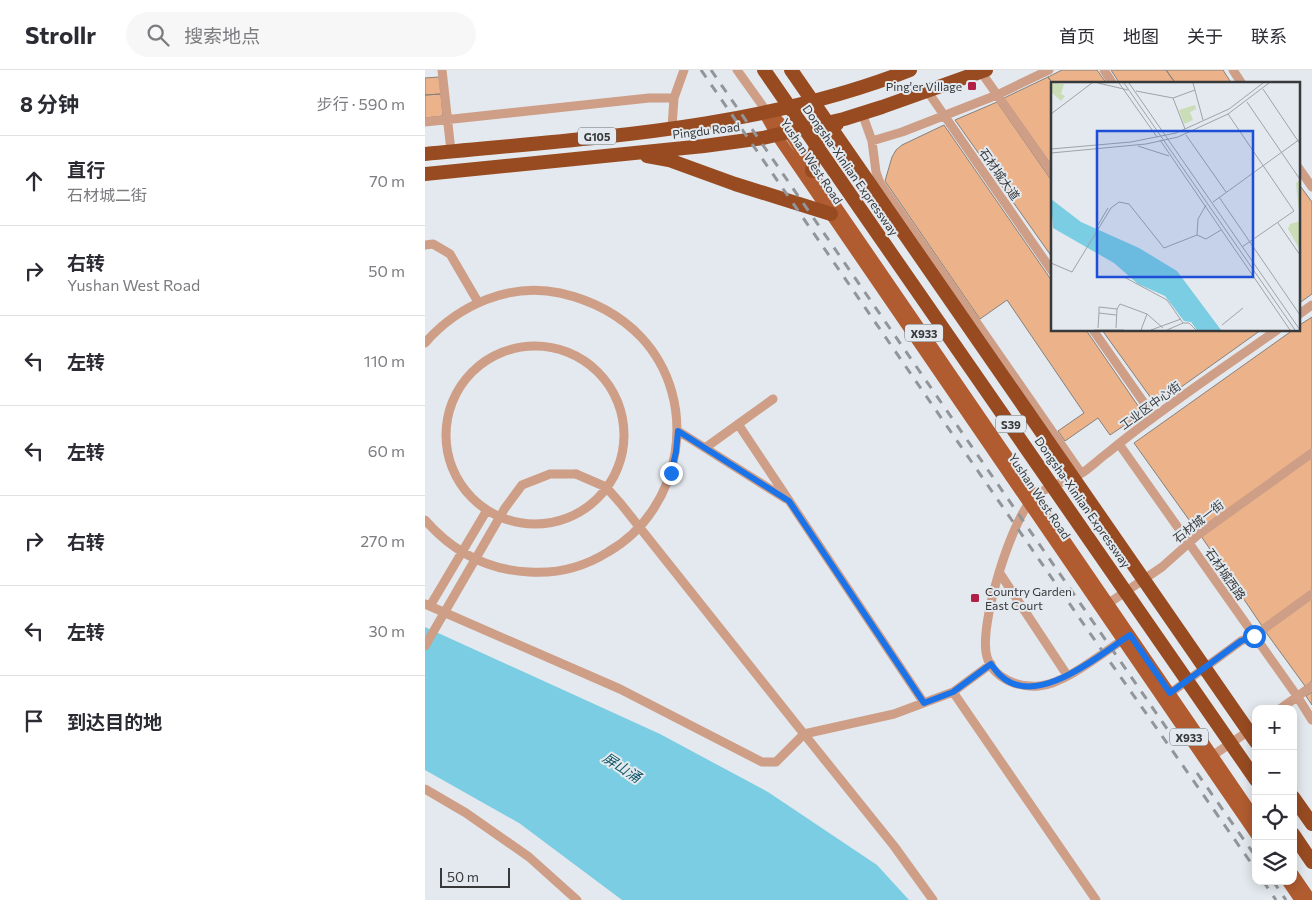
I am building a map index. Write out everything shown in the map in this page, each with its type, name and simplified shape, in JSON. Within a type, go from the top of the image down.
[{"type":"highway","name":"Dongsha-Xinlian Expressway","points":[[764,70],[1252,774]]},
{"type":"highway","name":"Dongsha-Xinlian Expressway","points":[[791,70],[1252,736]]},
{"type":"highway","name":"Pingdu Road","points":[[425,154],[617,134],[767,112],[871,85],[910,70]]},
{"type":"highway","name":"Pingdu Road","points":[[425,174],[704,146],[783,134],[844,119],[928,92],[983,71]]},
{"type":"highway","points":[[813,171],[815,147],[821,135],[844,119]]},
{"type":"highway","points":[[634,153],[669,160],[735,184],[831,214]]},
{"type":"highway","points":[[1297,803],[1312,824]]},
{"type":"highway","points":[[1297,840],[1312,862]]},
{"type":"main road","name":"Yushan West Road","points":[[767,112],[767,118],[783,134],[813,171],[1104,606],[1209,758],[1252,814]]},
{"type":"main road","name":"Yushan West Road","points":[[783,134],[831,214],[1032,500]]},
{"type":"main road","name":"Yushan West Road","points":[[1209,758],[1252,828]]},
{"type":"main road","points":[[1297,880],[1311,900]]},
{"type":"main road","points":[[1290,885],[1300,900]]},
{"type":"street","points":[[442,70],[451,151]]},
{"type":"street","points":[[671,127],[675,98],[684,70]]},
{"type":"street","points":[[737,70],[767,112]]},
{"type":"street","points":[[872,141],[895,135],[997,95],[1049,70]]},
{"type":"street","points":[[1104,70],[1112,82]]},
{"type":"street","points":[[1233,70],[1241,82]]},
{"type":"street","points":[[983,71],[997,95],[1051,172]]},
{"type":"street","name":"石材城大道","points":[[928,92],[1051,270]]},
{"type":"street","points":[[425,122],[649,98],[675,98]]},
{"type":"street","points":[[862,113],[872,141],[876,172],[880,183],[1081,473]]},
{"type":"street","points":[[1299,168],[1312,187]]},
{"type":"street","points":[[425,245],[433,244],[450,254],[478,302]]},
{"type":"street","points":[[425,343],[450,319],[478,302],[502,294],[527,290],[553,292],[578,297],[602,307],[623,320],[642,338],[657,358],[668,381],[675,406],[678,431],[675,459],[664,493],[653,511],[640,528],[619,546],[595,560],[569,569],[541,573],[513,572],[487,565],[462,553],[438,535],[425,520]]},
{"type":"street","points":[[1299,314],[1312,305]]},
{"type":"street","points":[[1094,331],[1154,417]]},
{"type":"street","name":"工业区中心街","points":[[1032,500],[1049,486],[1081,473],[1154,417],[1276,331]]},
{"type":"street","points":[[541,346],[565,351],[586,362],[603,378],[612,391],[623,420],[623,444],[618,467],[606,487],[588,506],[564,519],[538,524],[511,521],[487,510],[469,495],[455,476],[447,454],[445,430],[450,407],[460,386],[476,368],[495,355],[518,348],[541,346]]},
{"type":"street","points":[[705,448],[773,399]]},
{"type":"street","points":[[738,424],[924,703]]},
{"type":"street","points":[[678,431],[789,501]]},
{"type":"street","name":"石材城西路","points":[[1119,444],[1312,720]]},
{"type":"street","name":"石材城一街","points":[[1104,606],[1163,567],[1188,542],[1312,453]]},
{"type":"street","points":[[425,646],[505,508],[522,485],[550,474],[576,474],[606,487],[894,846],[933,900]]},
{"type":"street","points":[[1032,500],[1005,551],[999,572],[987,633],[986,656],[991,664],[1001,677],[1009,681],[1026,686],[1040,686],[1081,669],[1126,638]]},
{"type":"street","points":[[487,510],[428,605],[620,689],[762,762],[776,762],[804,734],[894,714],[953,692],[991,664]]},
{"type":"street","points":[[999,572],[1067,675]]},
{"type":"street","points":[[1166,696],[1241,641],[1254,636],[1312,594]]},
{"type":"street","points":[[1285,705],[1312,686]]},
{"type":"street","points":[[953,692],[1096,900]]},
{"type":"street","points":[[1209,758],[1252,729]]},
{"type":"street","points":[[425,790],[466,812],[529,857],[579,899]]},
{"type":"water","name":"屏山涌","points":[[425,627],[660,734],[768,792],[877,865],[909,900],[622,900],[519,823],[425,770]]},
{"type":"building","points":[[1062,70],[1097,70],[1106,82],[1052,82],[1048,77]]},
{"type":"building","points":[[1111,70],[1166,70],[1175,82],[1119,82]]},
{"type":"building","points":[[1166,70],[1223,70],[1231,82],[1175,82]]},
{"type":"building","points":[[439,77],[441,94],[425,95],[425,78]]},
{"type":"building","points":[[1048,77],[1052,82],[1051,165],[1004,98]]},
{"type":"building","points":[[441,94],[443,116],[425,118],[425,95]]},
{"type":"building","points":[[997,102],[1051,180],[1051,256],[955,120]]},
{"type":"building","points":[[944,125],[1051,280],[1051,331],[1087,331],[1143,413],[1110,435],[1098,418],[1065,441],[1058,431],[1084,413],[1007,300],[980,319],[885,181],[892,157],[902,145]]},
{"type":"building","points":[[1299,184],[1312,202],[1312,294],[1299,303]]},
{"type":"building","points":[[1312,317],[1312,450],[1197,531],[1134,443],[1292,331],[1299,331],[1299,325]]},
{"type":"building","points":[[1103,331],[1260,331],[1156,405]]},
{"type":"building","points":[[1312,456],[1312,590],[1262,626],[1201,536]]},
{"type":"building","points":[[1312,597],[1312,681],[1305,686],[1265,631]]},
{"type":"building","points":[[1312,692],[1312,705],[1306,696]]},
{"type":"railway","points":[[701,70],[1252,864]]},
{"type":"railway","points":[[711,70],[1179,746]]},
{"type":"railway","points":[[1197,773],[1252,851]]},
{"type":"railway","points":[[1266,885],[1276,900]]},
{"type":"railway","points":[[1276,885],[1286,900]]},
{"type":"place","name":"Ping'er Village","points":[[972,86]]},
{"type":"place","name":"Country Garden East Court","points":[[975,598]]},
{"type":"route","points":[[671,473],[678,431],[789,501],[924,703],[953,692],[991,664],[1001,677],[1017,684],[1040,686],[1051,683],[1081,669],[1130,635],[1170,693],[1241,641],[1254,636]]}]
